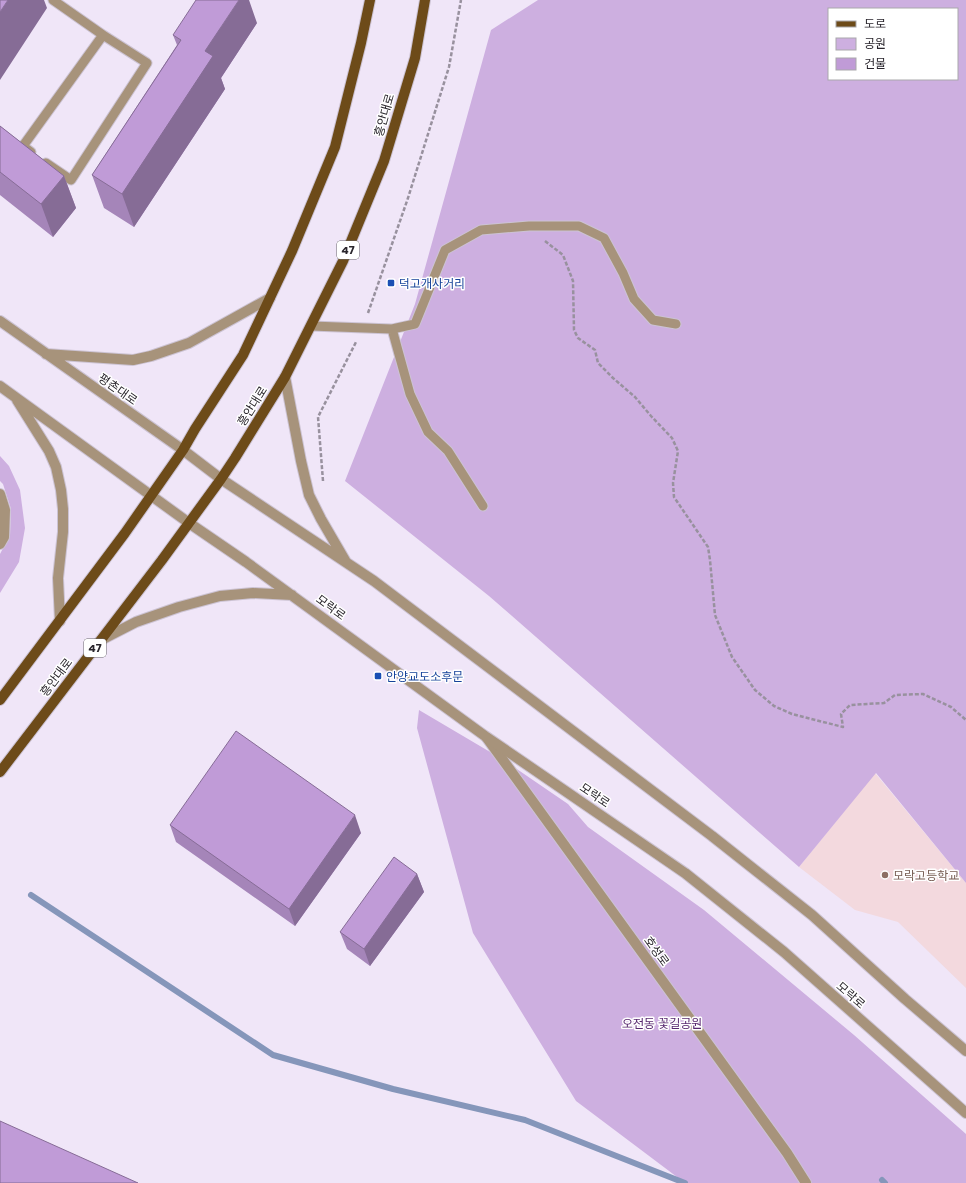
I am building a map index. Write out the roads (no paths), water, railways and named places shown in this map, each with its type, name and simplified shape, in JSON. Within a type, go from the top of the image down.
[{"type":"main road","points":[[0,700],[125,533],[183,450],[243,355],[292,251],[335,147],[361,43],[370,0]]},
{"type":"main road","name":"흥안대로","points":[[0,772],[221,479],[236,458],[286,377],[343,261],[384,161],[415,58],[425,0]]},
{"type":"street","points":[[46,354],[133,360],[151,356],[189,343],[270,298]]},
{"type":"street","name":"평촌대로","points":[[0,321],[183,450],[221,479]]},
{"type":"street","points":[[286,377],[309,495],[321,519],[347,563]]},
{"type":"street","points":[[0,386],[189,523]]},
{"type":"street","points":[[13,395],[50,451],[56,467],[61,490],[63,532],[58,578],[60,621]]},
{"type":"street","points":[[221,479],[374,581],[692,822],[812,915],[904,999],[966,1051]]},
{"type":"street","points":[[0,494],[5,510],[4,536],[0,544]]},
{"type":"street","name":"모락로","points":[[189,523],[485,736],[685,873],[784,952],[966,1113]]},
{"type":"street","points":[[101,640],[136,622],[179,607],[220,596],[253,593],[292,596]]},
{"type":"street","name":"호성로","points":[[485,736],[787,1153],[806,1183]]},
{"type":"lane","points":[[53,0],[103,35],[147,63],[71,180],[23,146],[103,35]]},
{"type":"lane","points":[[311,326],[392,329],[415,324],[445,250],[481,230],[529,226],[579,226],[604,238],[623,273],[634,300],[653,320],[676,324]]},
{"type":"lane","points":[[392,329],[410,394],[428,432],[448,451],[483,506]]},
{"type":"waterway","points":[[31,895],[273,1055],[393,1089],[525,1120],[685,1183]]},
{"type":"waterway","points":[[882,1180],[885,1183]]},
{"type":"place","name":"덕고개사거리","points":[[391,283]]},
{"type":"place","name":"안양교도소후문","points":[[378,676]]},
{"type":"place","name":"모락고등학교","points":[[885,875]]},
{"type":"park label","name":"오전동 꽃길공원","points":[[662,1023]]}]
